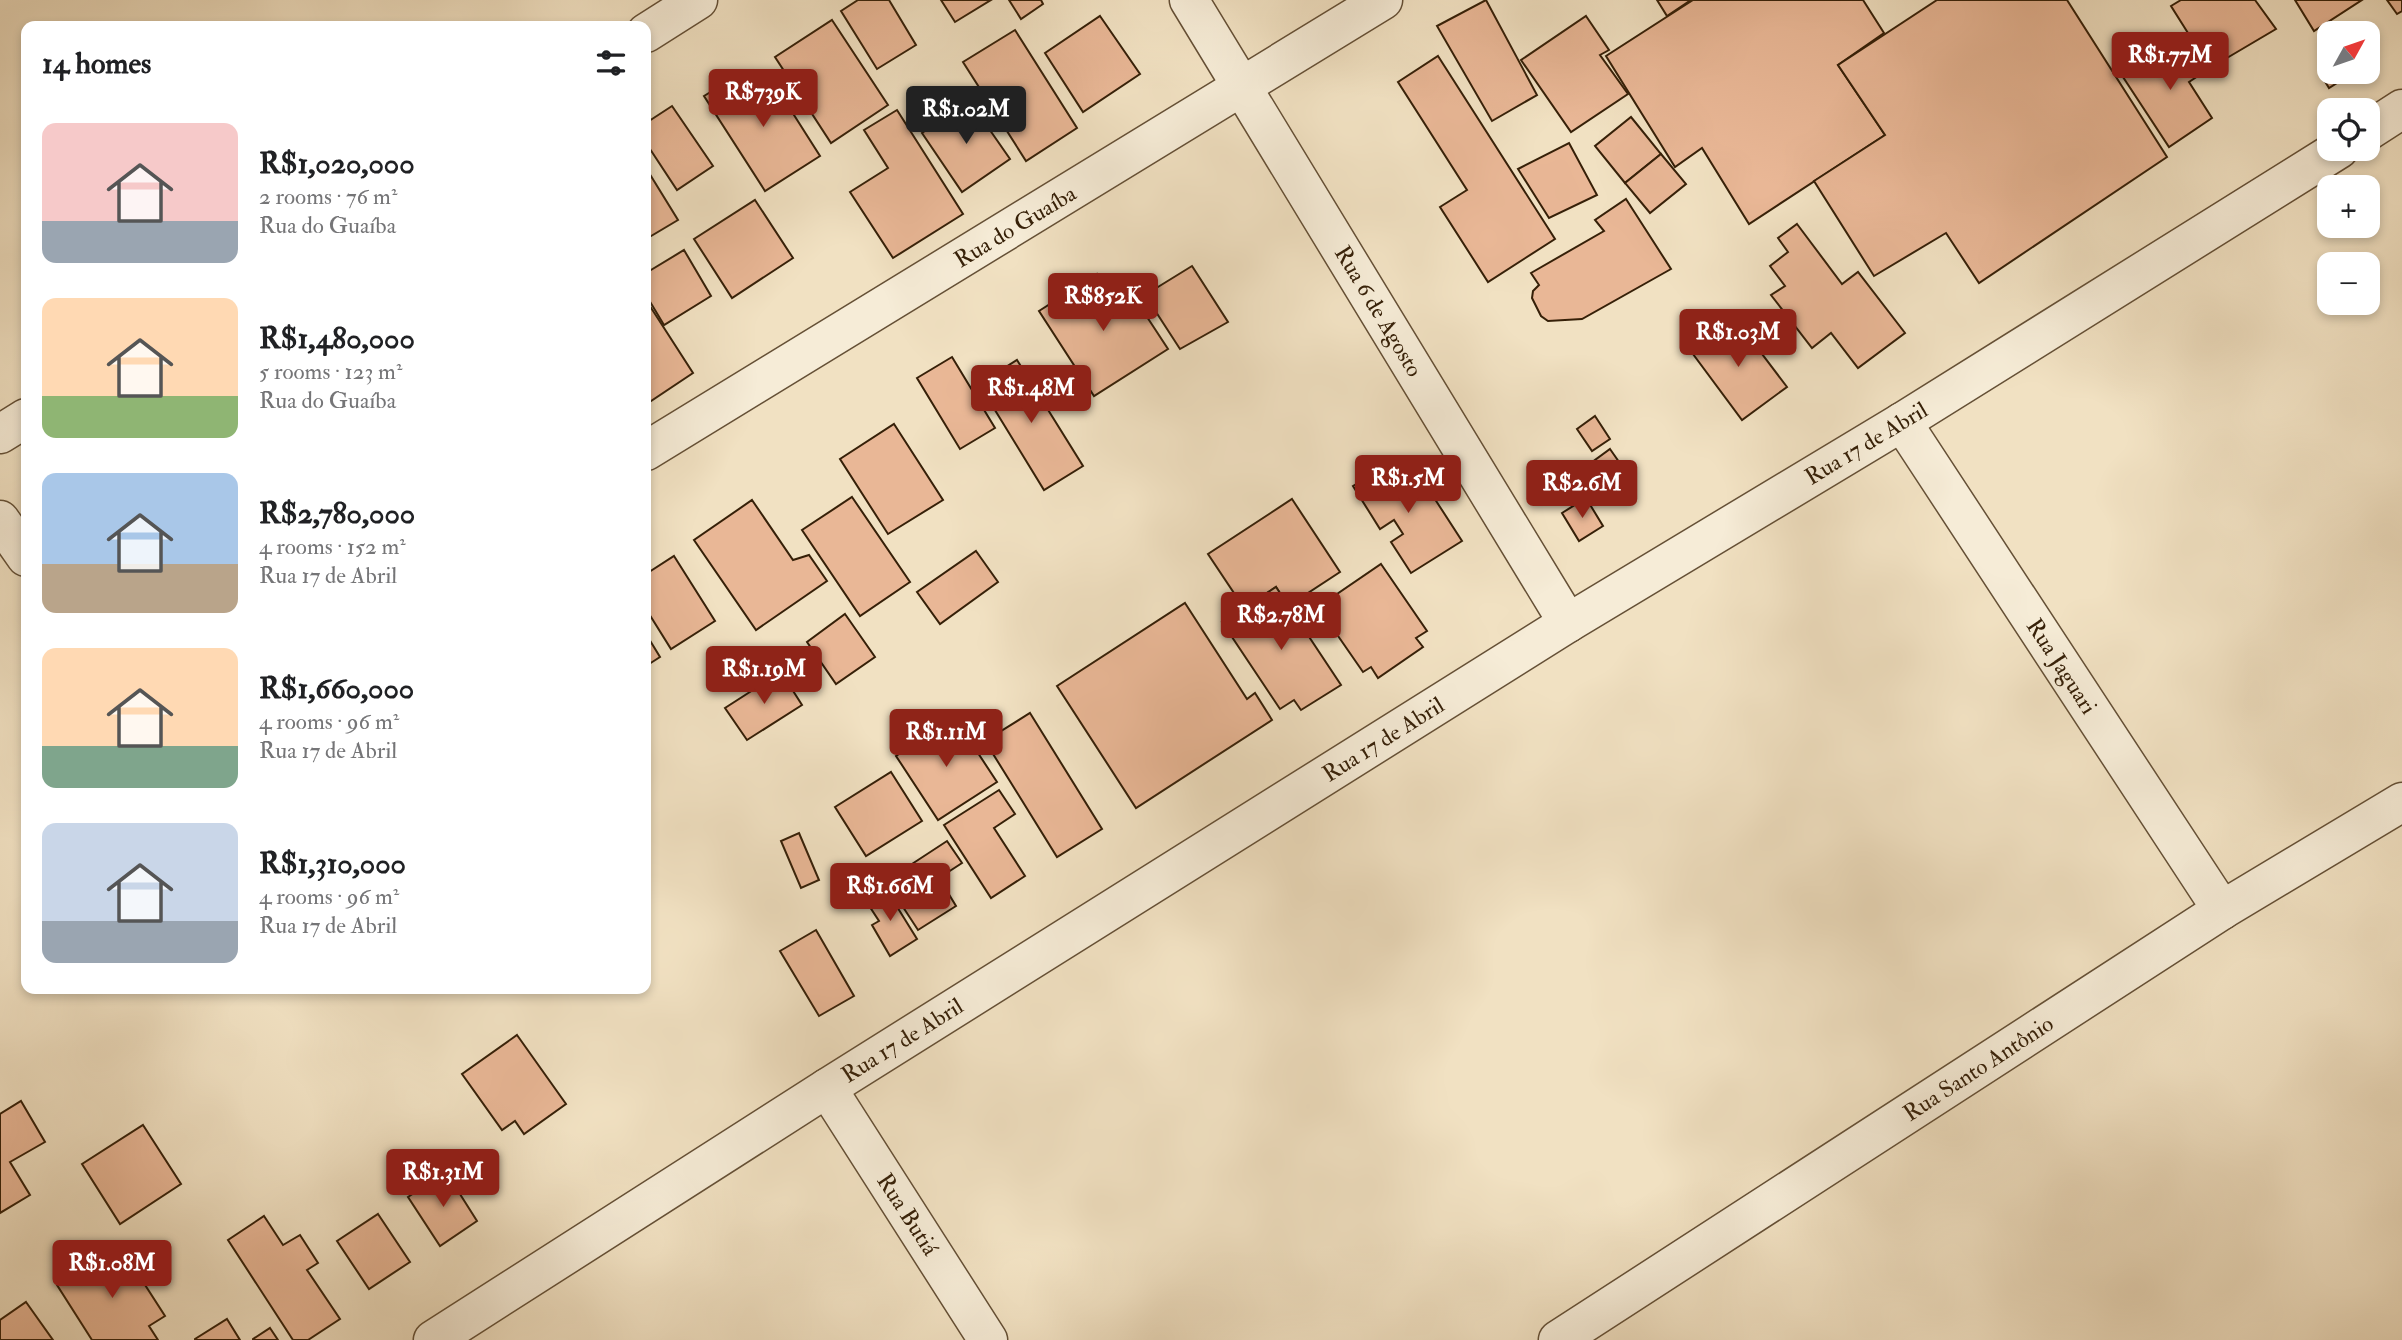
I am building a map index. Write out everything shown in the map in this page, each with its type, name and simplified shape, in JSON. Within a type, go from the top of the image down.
[{"type":"street","points":[[651,30],[698,0]]},
{"type":"street","name":"Rua 6 de Agosto","points":[[1189,0],[1568,624]]},
{"type":"street","name":"Rua do Guaíba","points":[[651,448],[1383,0]]},
{"type":"street","points":[[2380,123],[2402,109]]},
{"type":"street","name":"Rua 17 de Abril","points":[[433,1340],[827,1087],[1568,624],[1902,422],[2320,161]]},
{"type":"street","points":[[0,434],[21,421]]},
{"type":"street","name":"Rua Jaguari","points":[[1902,422],[2222,910]]},
{"type":"street","points":[[0,520],[21,550]]},
{"type":"street","name":"Rua Santo Antônio","points":[[1558,1340],[2222,910],[2402,802]]},
{"type":"street","name":"Rua Butiá","points":[[827,1087],[988,1340]]},
{"type":"building","points":[[858,0],[889,0],[916,45],[877,69],[841,11]]},
{"type":"building","points":[[941,0],[991,0],[955,22]]},
{"type":"building","points":[[1009,0],[1041,0],[1043,4],[1021,19]]},
{"type":"building","points":[[1486,0],[1537,95],[1492,121],[1437,26]]},
{"type":"building","points":[[1657,0],[1691,0],[1667,16]]},
{"type":"building","points":[[1693,0],[1863,0],[1884,33],[1838,65],[1885,135],[1749,224],[1702,148],[1675,167],[1606,56]]},
{"type":"building","points":[[1937,0],[2067,0],[2167,157],[1979,283],[1946,233],[1874,276],[1814,181],[1885,135],[1838,65]]},
{"type":"building","points":[[2181,0],[2255,0],[2276,29],[2210,68],[2171,6]]},
{"type":"building","points":[[2295,0],[2362,0],[2329,21],[2317,21],[2317,29],[2314,31]]},
{"type":"building","points":[[2387,0],[2402,0],[2402,11],[2397,14]]},
{"type":"building","points":[[1100,16],[1140,74],[1083,112],[1045,53]]},
{"type":"building","points":[[1586,16],[1609,50],[1600,55],[1628,94],[1571,132],[1521,60]]},
{"type":"building","points":[[832,20],[888,105],[831,143],[775,57]]},
{"type":"building","points":[[1015,30],[1077,128],[1026,161],[963,62]]},
{"type":"building","points":[[2182,38],[2204,72],[2189,82],[2212,118],[2169,147],[2123,77]]},
{"type":"building","points":[[1438,56],[1555,239],[1488,282],[1440,207],[1467,190],[1398,82]]},
{"type":"building","points":[[766,71],[820,156],[765,191],[704,96],[727,82],[734,91]]},
{"type":"building","points":[[969,100],[1010,159],[962,192],[922,133]]},
{"type":"building","points":[[672,106],[713,166],[677,190],[651,151],[651,120]]},
{"type":"building","points":[[897,110],[963,214],[893,258],[850,192],[888,168],[864,130]]},
{"type":"building","points":[[1631,117],[1661,154],[1625,183],[1595,146]]},
{"type":"building","points":[[1569,143],[1597,195],[1549,218],[1518,169]]},
{"type":"building","points":[[1661,154],[1686,184],[1650,213],[1625,183]]},
{"type":"building","points":[[651,176],[678,220],[651,236]]},
{"type":"building","points":[[1626,199],[1671,269],[1582,319],[1548,321],[1541,316],[1532,298],[1533,291],[1539,285],[1531,273],[1604,231],[1595,220]]},
{"type":"building","points":[[755,200],[793,258],[732,298],[694,239]]},
{"type":"building","points":[[1797,224],[1842,284],[1858,272],[1905,333],[1858,368],[1831,333],[1812,348],[1771,295],[1785,286],[1770,266],[1788,252],[1778,238]]},
{"type":"building","points":[[684,250],[711,296],[664,325],[651,303],[651,270]]},
{"type":"building","points":[[1192,266],[1228,322],[1180,349],[1145,295]]},
{"type":"building","points":[[1097,274],[1114,301],[1130,291],[1168,349],[1094,396],[1039,311]]},
{"type":"building","points":[[651,308],[693,373],[651,401]]},
{"type":"building","points":[[1734,317],[1787,387],[1742,420],[1690,350]]},
{"type":"building","points":[[952,357],[995,428],[960,449],[917,378]]},
{"type":"building","points":[[1017,360],[1083,466],[1044,490],[979,384]]},
{"type":"building","points":[[1595,416],[1610,439],[1592,451],[1577,429]]},
{"type":"building","points":[[894,424],[943,500],[888,534],[840,459]]},
{"type":"building","points":[[1610,449],[1626,472],[1596,494],[1580,471]]},
{"type":"building","points":[[1396,460],[1411,481],[1420,476],[1462,541],[1411,573],[1391,542],[1403,534],[1394,520],[1380,529],[1353,486]]},
{"type":"building","points":[[852,497],[910,582],[860,616],[802,530]]},
{"type":"building","points":[[1586,498],[1603,526],[1579,541],[1562,513]]},
{"type":"building","points":[[1292,499],[1340,572],[1288,606],[1276,587],[1244,608],[1208,554]]},
{"type":"building","points":[[752,500],[793,560],[809,555],[827,581],[756,630],[694,540]]},
{"type":"building","points":[[976,551],[998,582],[940,624],[917,592]]},
{"type":"building","points":[[674,556],[715,621],[671,649],[651,617],[651,571]]},
{"type":"building","points":[[1381,564],[1427,631],[1416,638],[1423,647],[1378,678],[1371,667],[1363,672],[1318,607]]},
{"type":"building","points":[[1276,587],[1341,685],[1301,710],[1294,700],[1280,709],[1222,622]]},
{"type":"building","points":[[1185,603],[1247,699],[1255,693],[1272,720],[1136,808],[1057,686]]},
{"type":"building","points":[[845,614],[875,657],[836,684],[807,642]]},
{"type":"building","points":[[651,642],[660,657],[651,663]]},
{"type":"building","points":[[781,672],[802,705],[747,740],[725,708]]},
{"type":"building","points":[[1030,713],[1102,829],[1057,857],[985,741]]},
{"type":"building","points":[[955,718],[997,782],[938,820],[896,756]]},
{"type":"building","points":[[891,772],[922,821],[866,856],[835,807]]},
{"type":"building","points":[[999,790],[1015,814],[994,828],[1025,876],[991,898],[944,825]]},
{"type":"building","points":[[799,833],[819,880],[801,888],[781,841]]},
{"type":"building","points":[[947,841],[962,863],[939,878],[956,906],[918,930],[886,881]]},
{"type":"building","points":[[886,889],[917,939],[890,956],[872,925],[879,921],[866,901]]},
{"type":"building","points":[[816,930],[854,996],[819,1016],[780,951]]},
{"type":"building","points":[[517,1035],[566,1104],[524,1134],[515,1121],[502,1130],[462,1074]]},
{"type":"building","points":[[21,1101],[45,1142],[10,1162],[30,1195],[0,1213],[0,1114]]},
{"type":"building","points":[[143,1125],[181,1184],[120,1224],[82,1164]]},
{"type":"building","points":[[446,1172],[477,1221],[440,1246],[408,1197]]},
{"type":"building","points":[[378,1214],[410,1262],[369,1289],[337,1241]]},
{"type":"building","points":[[264,1216],[283,1245],[300,1235],[318,1263],[307,1270],[340,1319],[308,1340],[293,1340],[228,1240]]},
{"type":"building","points":[[120,1246],[165,1316],[149,1326],[158,1340],[92,1340],[57,1285]]},
{"type":"building","points":[[26,1302],[53,1340],[0,1340],[0,1320]]},
{"type":"building","points":[[227,1319],[240,1340],[195,1340],[195,1339]]},
{"type":"building","points":[[270,1328],[278,1340],[253,1340],[253,1339]]}]
